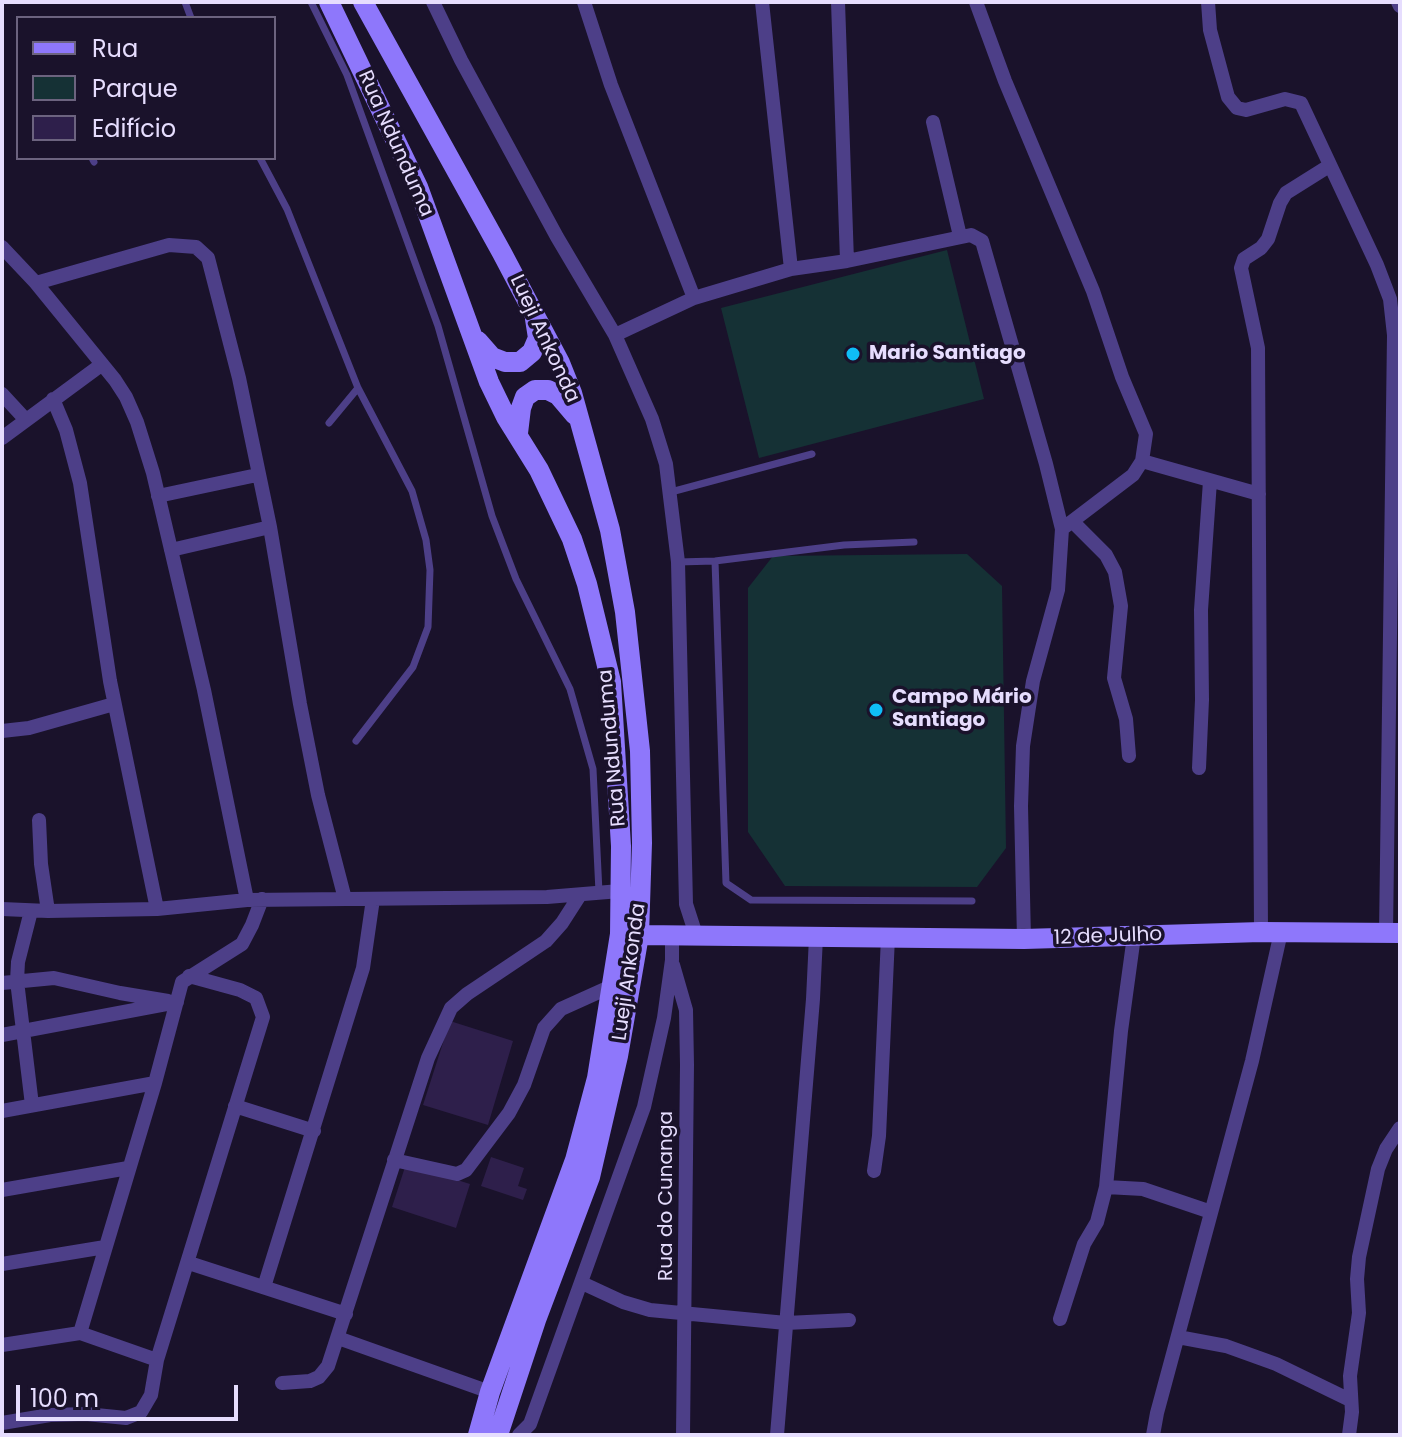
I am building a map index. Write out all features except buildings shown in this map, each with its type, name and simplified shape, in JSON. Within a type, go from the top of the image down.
[{"type":"main road","name":"Rua Ndunduma","points":[[329,2],[418,187],[489,382],[506,417],[539,470],[572,539],[587,584],[611,682],[620,830],[610,892],[620,934],[597,1078],[575,1160],[490,1392],[478,1435]]},
{"type":"main road","name":"Rua Ndunduma","points":[[363,2],[467,187]]},
{"type":"main road","name":"Lueji Ankonda","points":[[467,187],[560,363],[582,425],[610,530],[622,599],[640,751],[642,843],[639,935],[618,1056],[590,1177],[536,1320],[498,1435]]},
{"type":"main road","points":[[473,335],[492,357],[505,362],[520,362],[532,352],[538,338],[534,311]]},
{"type":"main road","points":[[518,433],[525,397],[535,390],[548,390],[558,395],[582,425]]},
{"type":"main road","name":"12 de Julho","points":[[639,935],[1024,939],[1271,932],[1393,933]]},
{"type":"street","points":[[433,2],[557,237],[615,335],[652,419],[671,492],[678,562],[686,904],[696,935]]},
{"type":"street","points":[[584,2],[611,85],[694,298]]},
{"type":"street","points":[[762,2],[791,269]]},
{"type":"street","points":[[838,2],[847,261]]},
{"type":"street","points":[[976,2],[1005,81],[1093,291],[1122,377],[1146,434],[1142,461],[1133,475],[1067,525]]},
{"type":"street","points":[[1208,2],[1215,55],[1232,104],[1246,110],[1285,99],[1301,103],[1390,299],[1394,335],[1393,933]]},
{"type":"street","points":[[933,122],[960,236]]},
{"type":"street","points":[[1153,1435],[1252,1061],[1271,932],[1258,348],[1241,268],[1244,259],[1261,248],[1268,239],[1286,193],[1329,166]]},
{"type":"street","points":[[615,335],[694,298],[791,269],[847,261],[960,236],[975,235],[982,241],[1046,464],[1067,525],[1058,590],[1033,681],[1023,746],[1024,939]]},
{"type":"street","points":[[36,283],[169,245],[196,247],[208,258],[239,378],[270,527],[318,795],[345,899]]},
{"type":"street","points":[[2,247],[36,283],[126,397],[137,422],[158,496],[255,900],[248,935],[242,944],[182,982],[80,1333]]},
{"type":"street","points":[[2,438],[101,365]]},
{"type":"street","points":[[2,394],[26,420]]},
{"type":"street","points":[[53,399],[66,430],[80,483],[114,704],[157,909]]},
{"type":"street","points":[[1142,461],[1259,494]]},
{"type":"street","points":[[158,496],[257,475]]},
{"type":"street","points":[[1199,768],[1202,566],[1210,481]]},
{"type":"street","points":[[1067,525],[1106,555],[1115,572],[1121,606],[1114,678],[1126,719],[1129,756]]},
{"type":"street","points":[[171,550],[270,527]]},
{"type":"street","points":[[2,731],[29,728],[114,704]]},
{"type":"street","points":[[39,820],[48,911]]},
{"type":"street","points":[[2,909],[157,909],[255,900],[610,892]]},
{"type":"street","points":[[282,1383],[319,1377],[328,1366],[428,1058],[451,1008],[546,941],[580,895]]},
{"type":"street","points":[[264,1287],[363,968],[373,899]]},
{"type":"street","points":[[9,982],[18,962],[31,911]]},
{"type":"street","points":[[672,935],[672,960]]},
{"type":"street","points":[[1060,1319],[1084,1244],[1097,1222],[1106,1187],[1134,936]]},
{"type":"street","points":[[777,1435],[816,937]]},
{"type":"street","points":[[874,1171],[880,1121],[888,937]]},
{"type":"street","name":"Lueji Ankonda","points":[[519,1435],[530,1424],[644,1107],[664,1018],[672,960]]},
{"type":"street","name":"Rua do Cunanga","points":[[672,960],[686,1010],[683,1435]]},
{"type":"street","points":[[2,972],[9,982],[22,1032],[32,1105]]},
{"type":"street","points":[[2,1423],[50,1415],[86,1414],[126,1418],[141,1412],[151,1395],[157,1360],[263,1017],[256,998],[240,990],[189,976]]},
{"type":"street","points":[[9,982],[54,978],[177,1002]]},
{"type":"street","points":[[394,1160],[457,1174],[466,1170],[509,1113],[524,1085],[544,1028],[561,1009],[612,986]]},
{"type":"street","points":[[2,1035],[177,1002]]},
{"type":"street","points":[[2,1111],[155,1083]]},
{"type":"street","points":[[235,1106],[314,1131]]},
{"type":"street","points":[[1349,1435],[1352,1412],[1350,1376],[1359,1322],[1359,1257],[1378,1169],[1386,1149],[1400,1128]]},
{"type":"street","points":[[2,1190],[128,1168]]},
{"type":"street","points":[[1106,1187],[1152,1191],[1211,1212]]},
{"type":"street","points":[[2,1264],[105,1247]]},
{"type":"street","points":[[189,1263],[346,1314]]},
{"type":"street","points":[[582,1283],[623,1302],[650,1310],[786,1323],[849,1320]]},
{"type":"street","points":[[2,1345],[80,1333],[157,1360]]},
{"type":"street","points":[[1178,1337],[1226,1346],[1276,1364],[1350,1400]]},
{"type":"street","points":[[338,1338],[490,1392]]},
{"type":"lane","points":[[311,2],[347,75],[428,296],[492,516],[516,579],[570,689],[593,769],[610,892]]},
{"type":"lane","points":[[261,160],[287,209],[358,388],[412,491],[421,516],[430,570],[428,627],[413,667],[356,741]]},
{"type":"lane","points":[[329,423],[358,388]]},
{"type":"lane","points":[[671,492],[812,454]]},
{"type":"lane","points":[[678,562],[715,561],[844,545],[914,542]]},
{"type":"lane","points":[[715,561],[726,883],[751,900],[972,901]]},
{"type":"green space","name":"Mario Santiago","points":[[947,250],[984,399],[759,458],[721,308]]},
{"type":"green space","name":"Campo Mário Santiago","points":[[967,554],[1002,586],[1006,848],[977,887],[785,886],[748,832],[748,588],[773,556]]},
{"type":"place","name":"Mario Santiago","points":[[853,354]]},
{"type":"place","name":"Campo Mário Santiago","points":[[876,710]]}]
